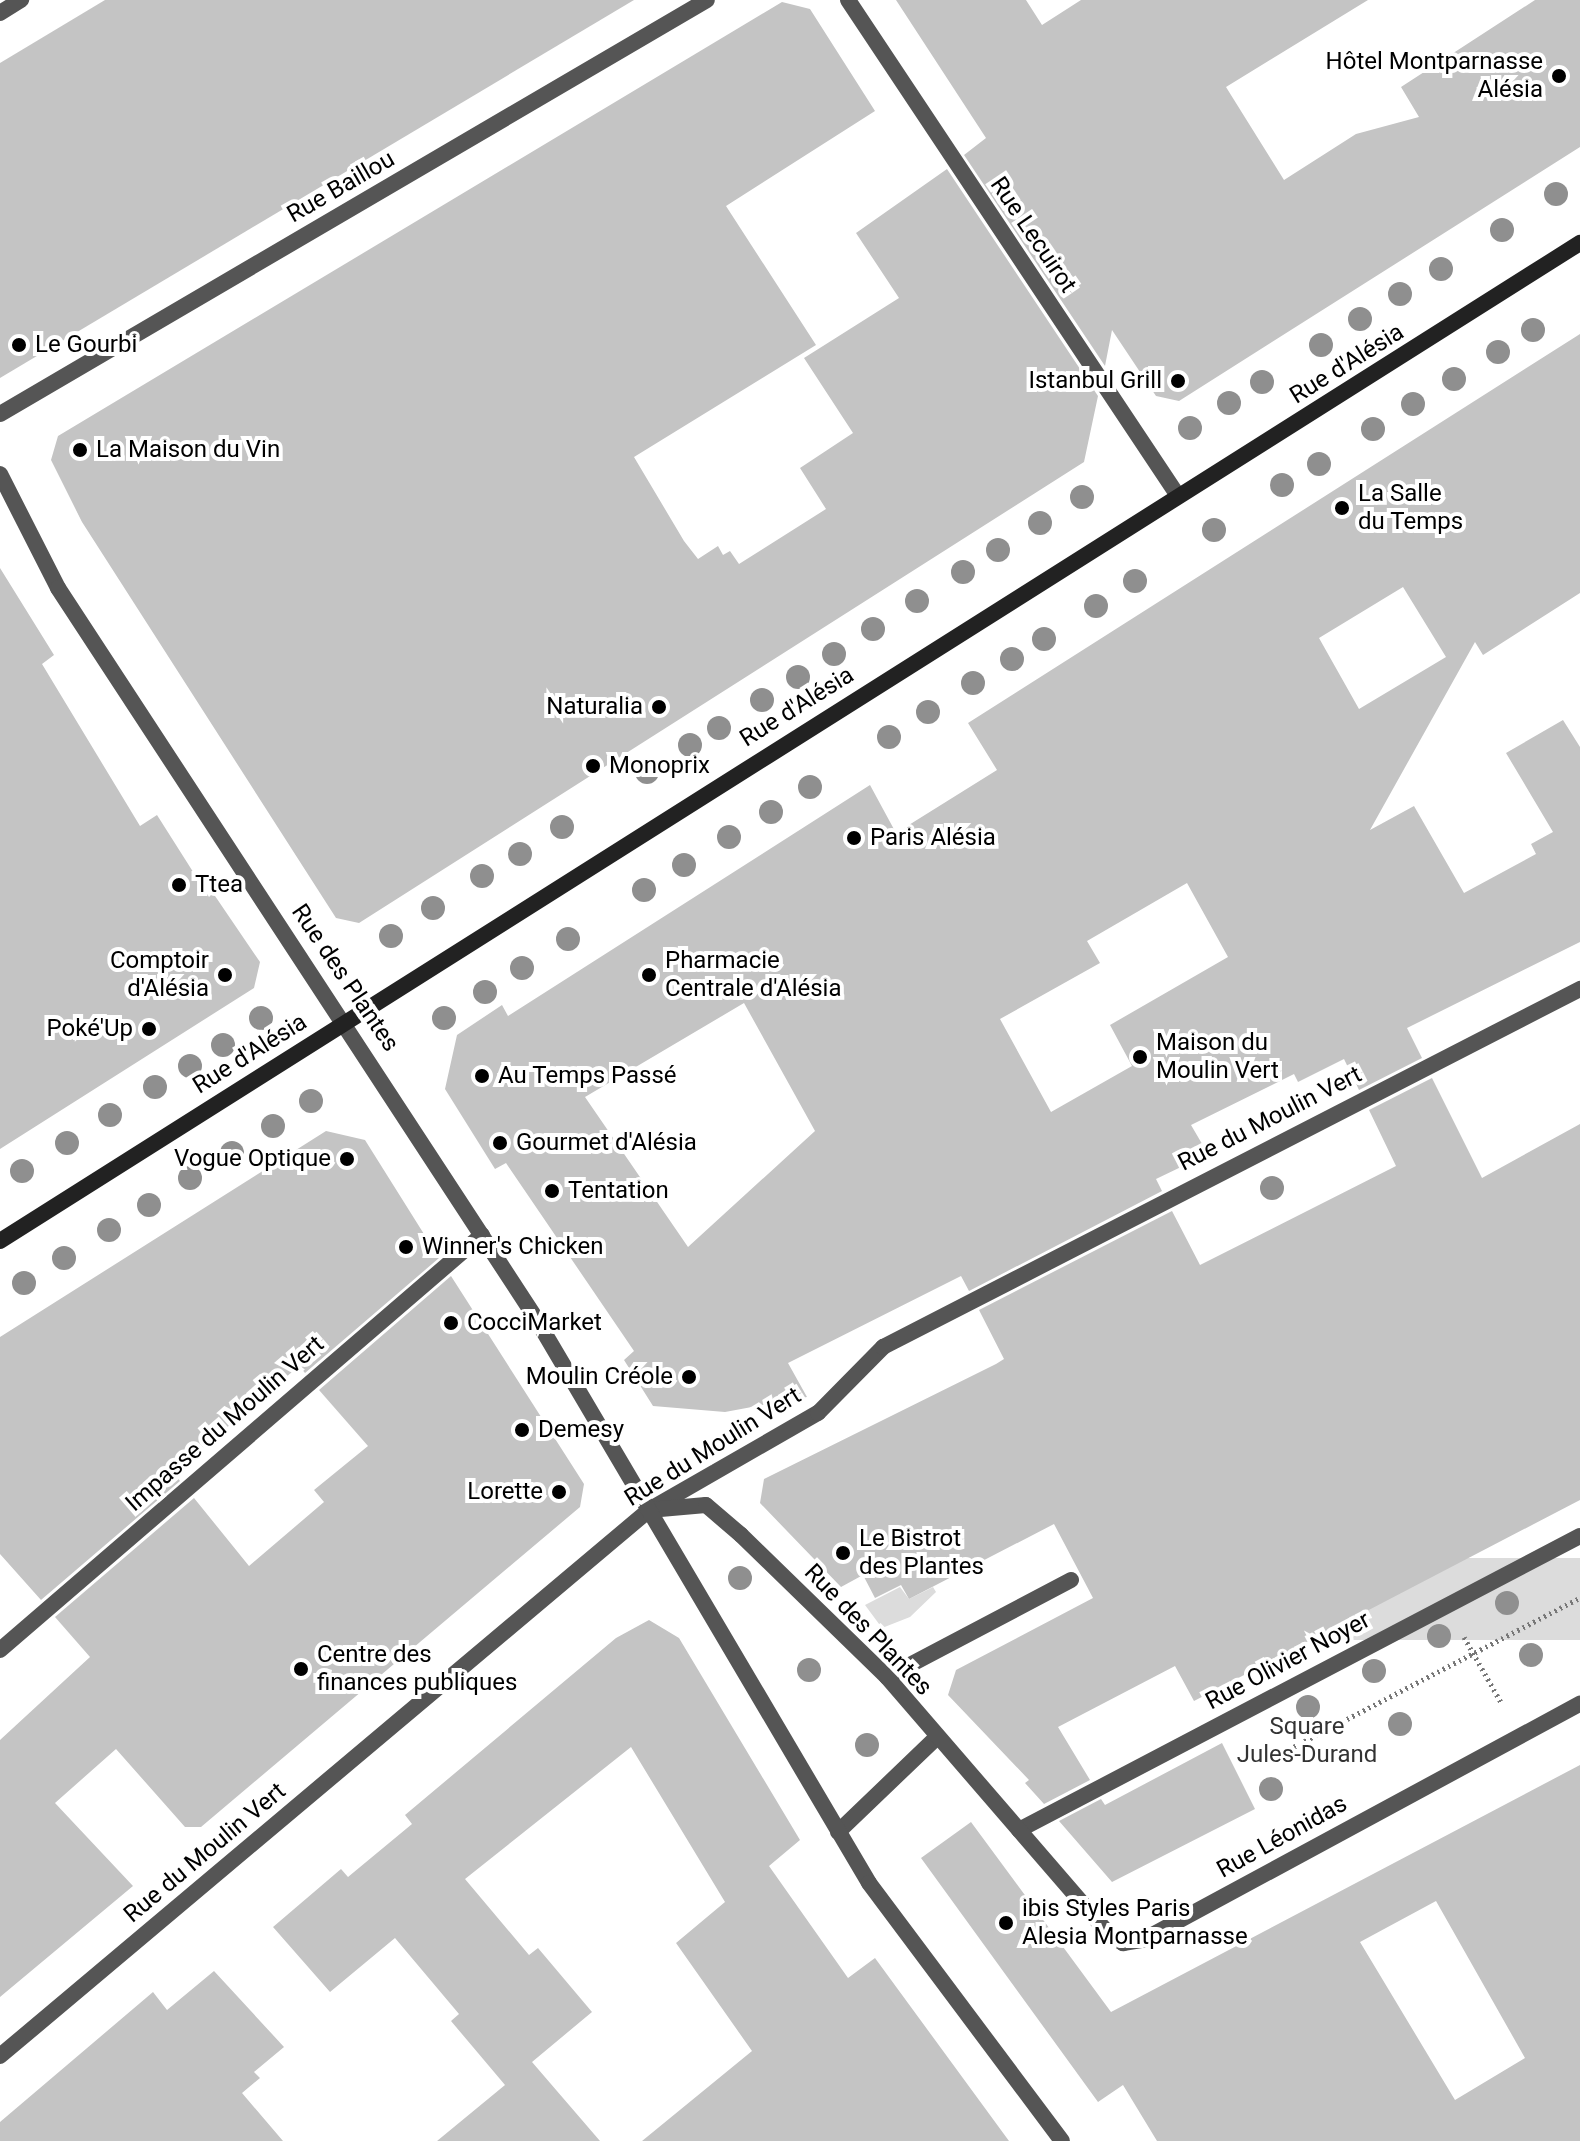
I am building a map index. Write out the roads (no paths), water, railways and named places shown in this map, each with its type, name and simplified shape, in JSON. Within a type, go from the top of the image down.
[{"type":"main road","name":"Rue d'Alésia","points":[[0,1241],[1580,243]]},
{"type":"street","points":[[0,13],[21,0]]},
{"type":"street","name":"Rue Baillou","points":[[0,414],[707,0]]},
{"type":"street","name":"Rue Lecuirot","points":[[848,0],[1178,496]]},
{"type":"street","name":"Rue des Plantes","points":[[0,474],[58,588],[346,1022],[482,1235],[869,1883],[1062,2141]]},
{"type":"street","name":"Rue du Moulin Vert","points":[[0,2056],[649,1510],[818,1413],[883,1347],[1580,989]]},
{"type":"street","name":"Impasse du Moulin Vert","points":[[0,1650],[482,1235]]},
{"type":"street","name":"Rue des Plantes","points":[[649,1510],[706,1505],[887,1677],[936,1738]]},
{"type":"street","name":"Rue Olivier Noyer","points":[[1019,1830],[1580,1536]]},
{"type":"street","points":[[887,1677],[1071,1580]]},
{"type":"street","name":"Rue Léonidas","points":[[936,1738],[1109,1934],[1123,1943],[1143,1940],[1580,1704]]},
{"type":"street","points":[[838,1832],[936,1738]]},
{"type":"place","name":"Hôtel Montparnasse Alésia","points":[[1559,76]]},
{"type":"place","name":"Le Gourbi","points":[[19,345]]},
{"type":"place","name":"Istanbul Grill","points":[[1178,381]]},
{"type":"place","name":"La Maison du Vin","points":[[80,450]]},
{"type":"place","name":"La Salle du Temps","points":[[1342,508]]},
{"type":"place","name":"Naturalia","points":[[659,707]]},
{"type":"place","name":"Monoprix","points":[[593,766]]},
{"type":"place","name":"Paris Alésia","points":[[854,838]]},
{"type":"place","name":"Ttea","points":[[179,885]]},
{"type":"place","name":"Comptoir d'Alésia","points":[[225,975]]},
{"type":"place","name":"Pharmacie Centrale d'Alésia","points":[[649,975]]},
{"type":"place","name":"Poké'Up","points":[[149,1029]]},
{"type":"place","name":"Maison du Moulin Vert","points":[[1140,1057]]},
{"type":"place","name":"Au Temps Passé","points":[[482,1076]]},
{"type":"place","name":"Gourmet d'Alésia","points":[[500,1143]]},
{"type":"place","name":"Vogue Optique","points":[[347,1159]]},
{"type":"place","name":"Tentation","points":[[552,1191]]},
{"type":"place","name":"Winner's Chicken","points":[[406,1247]]},
{"type":"place","name":"CocciMarket","points":[[451,1323]]},
{"type":"place","name":"Moulin Créole","points":[[689,1377]]},
{"type":"place","name":"Demesy","points":[[522,1430]]},
{"type":"place","name":"Lorette","points":[[559,1492]]},
{"type":"place","name":"Le Bistrot des Plantes","points":[[843,1553]]},
{"type":"place","name":"Centre des finances publiques","points":[[301,1669]]},
{"type":"place","name":"ibis Styles Paris Alesia Montparnasse","points":[[1006,1923]]},
{"type":"park label","name":"Square Jules-Durand","points":[[1307,1741]]}]
